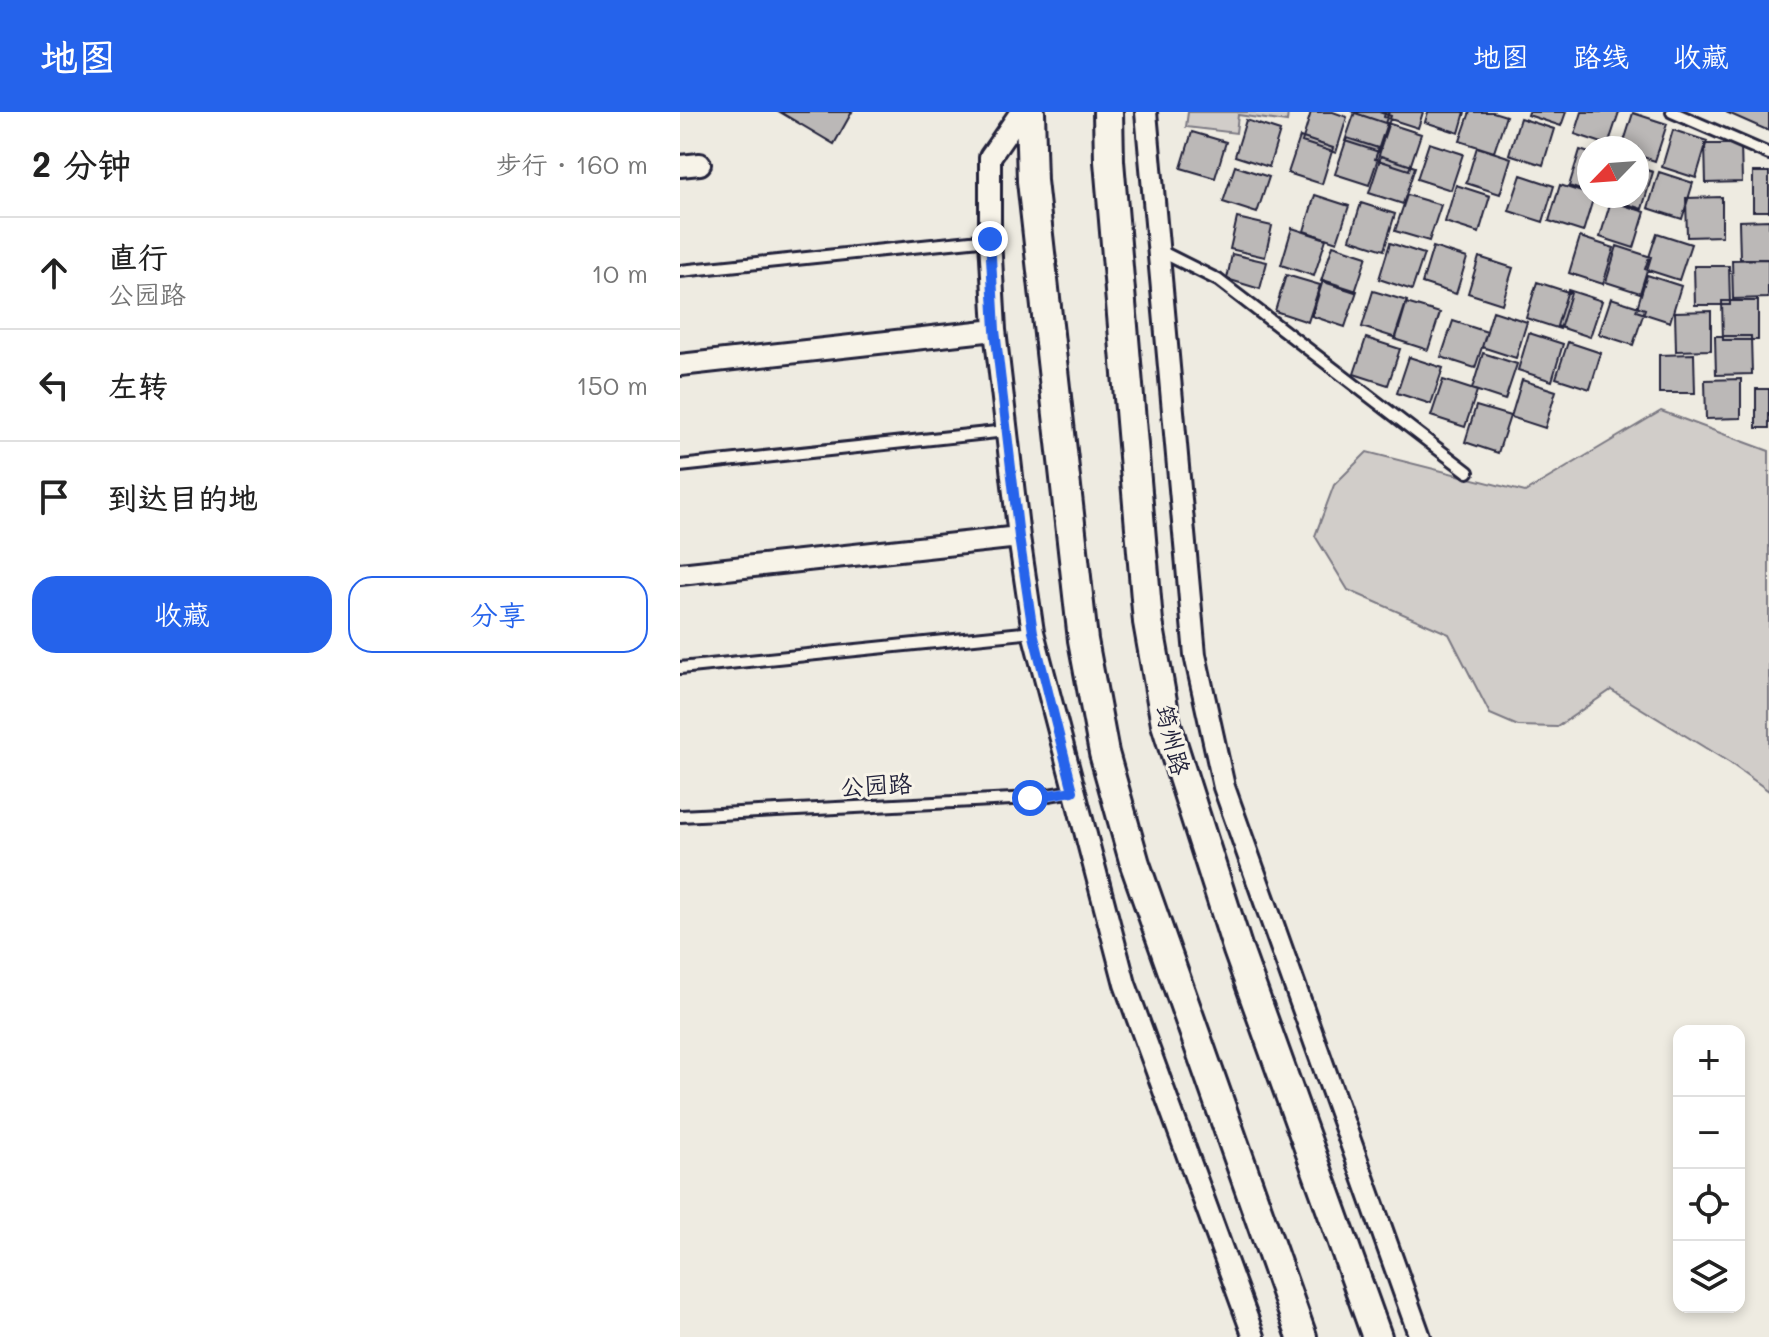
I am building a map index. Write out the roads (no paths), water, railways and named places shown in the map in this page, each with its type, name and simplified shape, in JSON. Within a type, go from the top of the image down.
[{"type":"main road","points":[[1030,112],[1032,181],[1083,640],[1104,753],[1135,864],[1302,1337]]},
{"type":"main road","name":"筠州路","points":[[1108,112],[1109,161],[1148,622],[1166,724],[1238,950],[1377,1337]]},
{"type":"main road","points":[[1109,161],[1125,112]]},
{"type":"street","points":[[1021,112],[990,157],[990,239],[995,330],[1006,431],[1033,632],[1125,984],[1254,1337]]},
{"type":"street","points":[[1146,112],[1195,655],[1224,787],[1420,1337]]},
{"type":"street","points":[[680,365],[995,330]]},
{"type":"street","points":[[680,574],[1019,537]]},
{"type":"lane","points":[[1672,112],[1769,154]]},
{"type":"lane","points":[[680,271],[990,239]]},
{"type":"lane","points":[[1158,250],[1218,280],[1468,472]]},
{"type":"lane","points":[[680,466],[1006,431]]},
{"type":"lane","points":[[680,668],[1033,632]]},
{"type":"lane","name":"公园路","points":[[680,816],[1030,798],[1073,791]]}]
